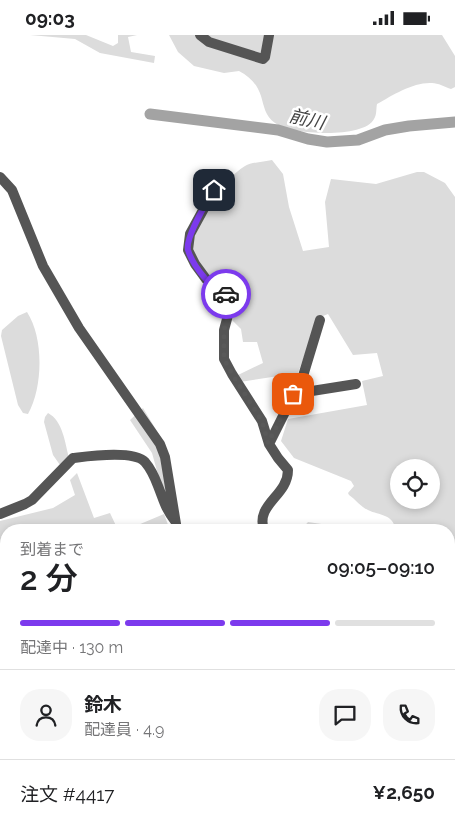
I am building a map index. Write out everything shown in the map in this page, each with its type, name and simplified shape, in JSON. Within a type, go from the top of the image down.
[{"type":"street","points":[[200,35],[208,41],[263,59],[269,35]]},
{"type":"street","points":[[0,177],[12,190],[44,266],[79,328],[160,445],[165,457],[176,524]]},
{"type":"street","points":[[214,190],[190,234],[188,250],[206,279],[223,290],[230,299],[230,308],[224,330],[224,359],[262,421],[268,443],[288,470],[288,480],[262,515],[262,524]]},
{"type":"street","points":[[268,443],[303,376],[320,320]]},
{"type":"street","points":[[293,394],[356,384]]},
{"type":"street","points":[[0,514],[32,500],[73,458],[127,455],[136,456],[145,461],[166,509],[175,524]]},
{"type":"shaded area","points":[[30,35],[86,35],[113,46],[118,43],[118,35],[137,35],[128,37],[131,52],[155,56],[154,63],[100,53],[75,39]]},
{"type":"shaded area","points":[[169,35],[442,35],[455,56],[455,87],[451,89],[437,84],[425,83],[403,90],[377,104],[374,119],[368,125],[357,130],[327,133],[296,130],[283,127],[269,117],[257,88],[247,76],[239,71],[224,73],[194,66],[178,52]]},
{"type":"shaded area","points":[[272,160],[283,174],[289,207],[303,251],[329,247],[325,202],[331,179],[376,184],[417,172],[424,172],[445,183],[455,197],[455,524],[394,524],[389,518],[365,509],[349,495],[348,493],[354,486],[351,481],[294,458],[281,441],[288,419],[367,405],[362,381],[383,376],[377,353],[353,355],[328,314],[318,318],[298,373],[240,382],[238,375],[263,363],[257,342],[243,342],[241,329],[232,320],[241,301],[208,278],[190,249],[197,226],[210,202],[227,181],[245,166]]},
{"type":"shaded area","points":[[27,312],[33,323],[40,363],[37,390],[28,414],[23,413],[18,405],[1,336],[2,330],[18,316]]},
{"type":"shaded area","points":[[143,408],[163,441],[175,493],[164,496],[152,453],[130,420]]},
{"type":"shaded area","points":[[48,413],[57,421],[65,439],[69,458],[60,465],[53,455],[44,422]]},
{"type":"shaded area","points":[[77,473],[94,518],[110,513],[115,524],[0,524],[0,521],[53,508],[75,495],[70,480]]},
{"type":"shaded area","points":[[164,514],[168,524],[140,524]]},
{"type":"waterway","name":"前川","points":[[150,114],[278,130],[308,139],[327,142],[358,140],[385,130],[409,126],[455,122]]},
{"type":"way so far","points":[[226,294],[230,299],[230,308],[224,330],[224,359],[248,402],[262,421],[268,443],[293,394]]},
{"type":"route","points":[[214,190],[190,234],[188,250],[206,279],[226,294]]}]
